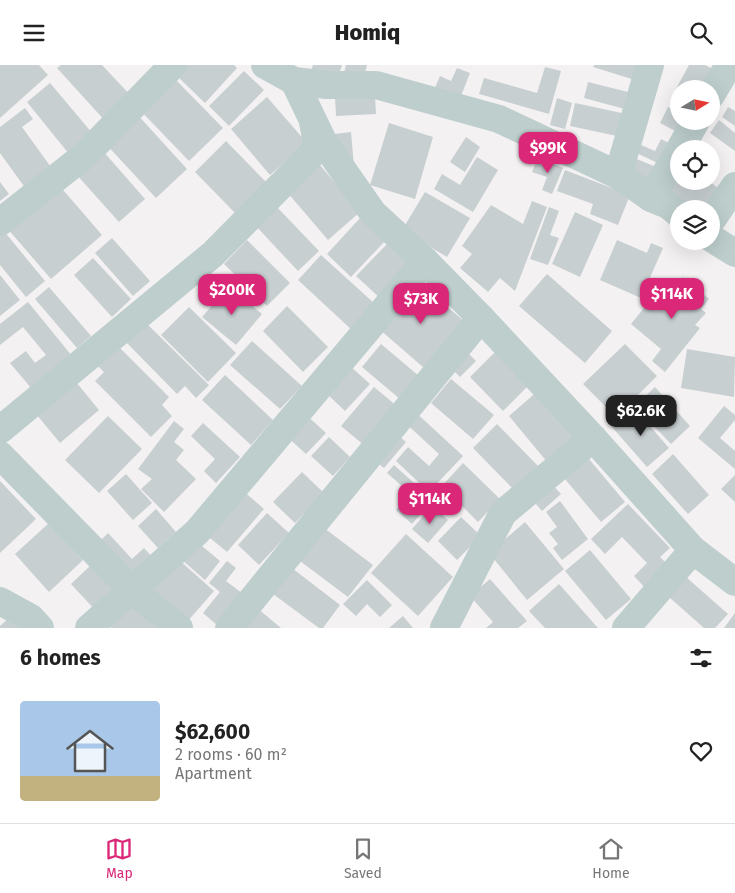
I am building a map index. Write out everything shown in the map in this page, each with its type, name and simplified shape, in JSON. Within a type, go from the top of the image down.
[{"type":"street","points":[[0,222],[84,156],[172,65]]},
{"type":"street","points":[[265,65],[294,81],[326,85],[378,75],[400,93],[499,119],[618,175],[651,198],[670,207]]},
{"type":"street","points":[[618,175],[650,65]]},
{"type":"street","points":[[720,80],[729,65]]},
{"type":"street","points":[[294,81],[324,143],[373,213],[425,261],[481,319],[593,438],[693,550],[735,582]]},
{"type":"street","points":[[0,430],[219,247],[318,147],[312,117]]},
{"type":"street","points":[[651,198],[670,165]]},
{"type":"street","points":[[720,208],[735,186]]},
{"type":"street","points":[[720,244],[735,253]]},
{"type":"street","points":[[89,628],[197,532],[425,261]]},
{"type":"street","points":[[229,628],[481,319]]},
{"type":"street","points":[[444,628],[503,513],[593,438]]},
{"type":"street","points":[[0,455],[132,590],[179,628]]},
{"type":"street","points":[[626,628],[693,550]]},
{"type":"street","points":[[0,601],[31,618],[40,628]]},
{"type":"building","points":[[0,65],[39,65],[48,75],[0,118]]},
{"type":"building","points":[[61,65],[102,65],[133,98],[107,123],[57,68]]},
{"type":"building","points":[[180,65],[234,65],[237,68],[205,103],[173,72]]},
{"type":"building","points":[[313,65],[342,65],[337,81],[310,73]]},
{"type":"building","points":[[346,65],[367,65],[363,82],[343,77]]},
{"type":"building","points":[[594,65],[643,65],[638,81],[593,67]]},
{"type":"building","points":[[689,65],[705,65],[715,70],[710,80],[681,80]]},
{"type":"building","points":[[545,67],[561,71],[549,114],[479,94],[484,78],[537,93]]},
{"type":"building","points":[[457,68],[470,73],[459,101],[434,90],[440,76],[451,81]]},
{"type":"building","points":[[244,71],[264,90],[229,126],[209,106]]},
{"type":"building","points":[[169,73],[223,128],[189,161],[136,106]]},
{"type":"building","points":[[588,82],[636,94],[632,111],[584,98]]},
{"type":"building","points":[[50,83],[93,134],[69,154],[27,102]]},
{"type":"building","points":[[375,96],[376,114],[336,116],[335,97]]},
{"type":"building","points":[[267,97],[307,143],[270,175],[231,129]]},
{"type":"building","points":[[557,98],[572,103],[565,129],[550,125]]},
{"type":"building","points":[[575,103],[631,115],[626,138],[570,126]]},
{"type":"building","points":[[668,107],[670,108],[670,128],[660,123]]},
{"type":"building","points":[[728,107],[735,111],[735,126],[722,117]]},
{"type":"building","points":[[25,108],[33,119],[22,127],[53,170],[26,189],[0,153],[0,127]]},
{"type":"building","points":[[136,113],[187,169],[156,198],[104,142]]},
{"type":"building","points":[[720,121],[735,133],[735,151],[720,140],[710,133],[712,130],[720,130]]},
{"type":"building","points":[[389,123],[433,137],[415,199],[370,185]]},
{"type":"building","points":[[673,130],[686,130],[683,135]]},
{"type":"building","points":[[351,132],[355,178],[334,134]]},
{"type":"building","points":[[466,137],[480,147],[465,172],[450,162]]},
{"type":"building","points":[[661,139],[670,144],[670,152],[664,166],[628,149],[632,141],[655,151]]},
{"type":"building","points":[[226,141],[270,186],[239,217],[195,172]]},
{"type":"building","points":[[103,151],[145,199],[119,222],[76,174]]},
{"type":"building","points":[[627,155],[661,169],[655,184],[621,169]]},
{"type":"building","points":[[477,157],[498,170],[473,212],[434,189],[442,174],[460,185]]},
{"type":"building","points":[[538,158],[563,168],[552,194],[542,190],[547,177],[532,172]]},
{"type":"building","points":[[319,164],[360,212],[328,240],[287,192]]},
{"type":"building","points":[[565,170],[630,195],[618,225],[590,214],[593,204],[557,191]]},
{"type":"building","points":[[670,176],[670,190],[720,189],[726,194],[720,200],[674,200],[660,189]]},
{"type":"building","points":[[0,182],[9,194],[0,201]]},
{"type":"building","points":[[58,184],[102,235],[51,279],[7,228]]},
{"type":"building","points":[[425,192],[470,218],[447,257],[402,230]]},
{"type":"building","points":[[532,201],[547,207],[515,291],[500,278],[488,292],[460,268],[472,254],[462,246],[491,205],[523,224]]},
{"type":"building","points":[[274,204],[319,251],[298,271],[254,224]]},
{"type":"building","points":[[549,207],[559,211],[550,235],[559,238],[548,265],[530,259]]},
{"type":"building","points":[[575,212],[603,225],[580,277],[552,264]]},
{"type":"building","points":[[361,217],[386,240],[351,277],[327,254]]},
{"type":"building","points":[[3,230],[45,281],[26,297],[0,265],[0,233]]},
{"type":"building","points":[[112,238],[150,281],[133,296],[95,253]]},
{"type":"building","points":[[247,240],[290,283],[267,306],[224,264]]},
{"type":"building","points":[[617,240],[647,253],[651,243],[663,248],[641,298],[600,280]]},
{"type":"building","points":[[387,244],[410,266],[380,298],[356,276]]},
{"type":"building","points":[[321,255],[375,304],[352,330],[298,280]]},
{"type":"building","points":[[93,258],[131,299],[112,317],[74,275]]},
{"type":"building","points":[[547,274],[612,331],[585,363],[519,306]]},
{"type":"building","points":[[0,275],[20,300],[0,316]]},
{"type":"building","points":[[683,277],[709,299],[701,309],[706,313],[695,325],[700,328],[665,372],[652,361],[661,349],[631,324],[665,282],[673,289]]},
{"type":"building","points":[[418,282],[464,321],[424,368],[378,328]]},
{"type":"building","points":[[229,286],[262,314],[236,345],[202,317]]},
{"type":"building","points":[[49,287],[91,336],[77,348],[35,299]]},
{"type":"building","points":[[28,302],[72,356],[31,388],[10,363],[26,351],[35,363],[46,355],[23,327],[0,345],[0,324]]},
{"type":"building","points":[[287,306],[328,347],[303,372],[263,331]]},
{"type":"building","points":[[189,307],[236,353],[208,382],[161,335]]},
{"type":"building","points":[[143,320],[209,385],[196,398],[185,386],[177,394],[124,340]]},
{"type":"building","points":[[252,341],[302,386],[280,409],[230,365]]},
{"type":"building","points":[[114,342],[169,397],[162,405],[172,416],[151,437],[95,381],[104,372],[94,362]]},
{"type":"building","points":[[381,344],[419,376],[400,399],[362,367]]},
{"type":"building","points":[[625,344],[657,376],[616,417],[583,384]]},
{"type":"building","points":[[464,349],[476,361],[460,377],[448,365]]},
{"type":"building","points":[[498,349],[531,383],[503,411],[470,377]]},
{"type":"building","points":[[687,349],[735,357],[734,397],[681,388]]},
{"type":"building","points":[[350,366],[370,384],[345,411],[325,392]]},
{"type":"building","points":[[225,375],[273,420],[251,445],[202,400]]},
{"type":"building","points":[[71,376],[99,410],[60,443],[32,409]]},
{"type":"building","points":[[451,379],[494,415],[473,439],[431,403]]},
{"type":"building","points":[[374,387],[398,407],[365,446],[341,426]]},
{"type":"building","points":[[655,387],[690,426],[671,444],[635,406]]},
{"type":"building","points":[[539,390],[579,437],[548,463],[509,416]]},
{"type":"building","points":[[724,406],[735,415],[735,420],[720,438],[735,451],[735,469],[698,438]]},
{"type":"building","points":[[634,408],[669,448],[647,467],[612,427]]},
{"type":"building","points":[[412,409],[463,456],[429,492],[396,461],[408,447],[429,466],[439,454],[402,420]]},
{"type":"building","points":[[303,412],[326,433],[306,454],[283,433]]},
{"type":"building","points":[[108,416],[142,449],[99,493],[65,460]]},
{"type":"building","points":[[174,421],[184,429],[174,442],[184,450],[176,460],[196,479],[164,512],[141,489],[152,479],[138,469]]},
{"type":"building","points":[[203,423],[240,457],[216,483],[204,471],[215,459],[191,436]]},
{"type":"building","points":[[497,424],[542,470],[518,494],[473,448]]},
{"type":"building","points":[[392,430],[406,442],[384,468],[369,456]]},
{"type":"building","points":[[329,437],[350,457],[333,476],[311,456]]},
{"type":"building","points":[[584,453],[625,502],[601,522],[560,473]]},
{"type":"building","points":[[673,454],[709,495],[688,514],[652,474]]},
{"type":"building","points":[[463,463],[500,499],[478,522],[442,486]]},
{"type":"building","points":[[394,465],[433,500],[412,524],[396,510],[410,493],[387,473]]},
{"type":"building","points":[[302,472],[324,493],[295,523],[273,502]]},
{"type":"building","points":[[126,474],[152,503],[133,520],[107,491]]},
{"type":"building","points":[[735,475],[735,502],[721,489]]},
{"type":"building","points":[[547,479],[561,494],[542,511],[529,496]]},
{"type":"building","points":[[0,481],[36,519],[0,553]]},
{"type":"building","points":[[241,489],[264,509],[227,552],[204,533]]},
{"type":"building","points":[[560,501],[588,539],[562,560],[553,548],[558,544],[549,533],[557,527],[546,512]]},
{"type":"building","points":[[628,504],[670,548],[660,557],[670,567],[647,590],[634,576],[647,563],[622,537],[605,554],[591,539]]},
{"type":"building","points":[[432,506],[448,520],[428,543],[412,529]]},
{"type":"building","points":[[156,509],[176,532],[158,548],[138,526]]},
{"type":"building","points":[[267,513],[289,533],[259,565],[238,545]]},
{"type":"building","points":[[461,517],[481,536],[457,560],[438,541]]},
{"type":"building","points":[[525,522],[564,569],[527,600],[489,553]]},
{"type":"building","points":[[49,523],[83,560],[49,592],[15,554]]},
{"type":"building","points":[[324,528],[373,565],[348,597],[300,561]]},
{"type":"building","points":[[108,533],[132,559],[144,548],[154,559],[131,580],[98,543]]},
{"type":"building","points":[[406,534],[453,577],[418,616],[371,573]]},
{"type":"building","points":[[196,541],[220,561],[205,580],[181,559]]},
{"type":"building","points":[[590,550],[631,599],[606,620],[565,571]]},
{"type":"building","points":[[179,560],[214,591],[187,622],[152,590]]},
{"type":"building","points":[[227,561],[236,568],[226,581],[242,593],[217,625],[203,613],[220,592],[209,583]]},
{"type":"building","points":[[92,564],[118,592],[97,612],[71,584]]},
{"type":"building","points":[[288,565],[340,605],[323,628],[319,628],[269,591]]},
{"type":"building","points":[[686,577],[728,614],[715,628],[704,628],[669,597]]},
{"type":"building","points":[[490,579],[527,621],[518,628],[486,628],[493,622],[470,596]]},
{"type":"building","points":[[367,580],[392,605],[380,617],[367,604],[356,616],[343,604]]},
{"type":"building","points":[[559,584],[598,628],[545,628],[529,611]]},
{"type":"building","points":[[134,601],[159,628],[112,628],[109,625]]},
{"type":"building","points":[[257,608],[281,628],[241,628]]},
{"type":"building","points":[[735,613],[735,628],[724,628]]},
{"type":"building","points":[[403,616],[413,628],[389,628]]},
{"type":"building","points":[[10,617],[20,628],[0,628],[0,626]]}]
